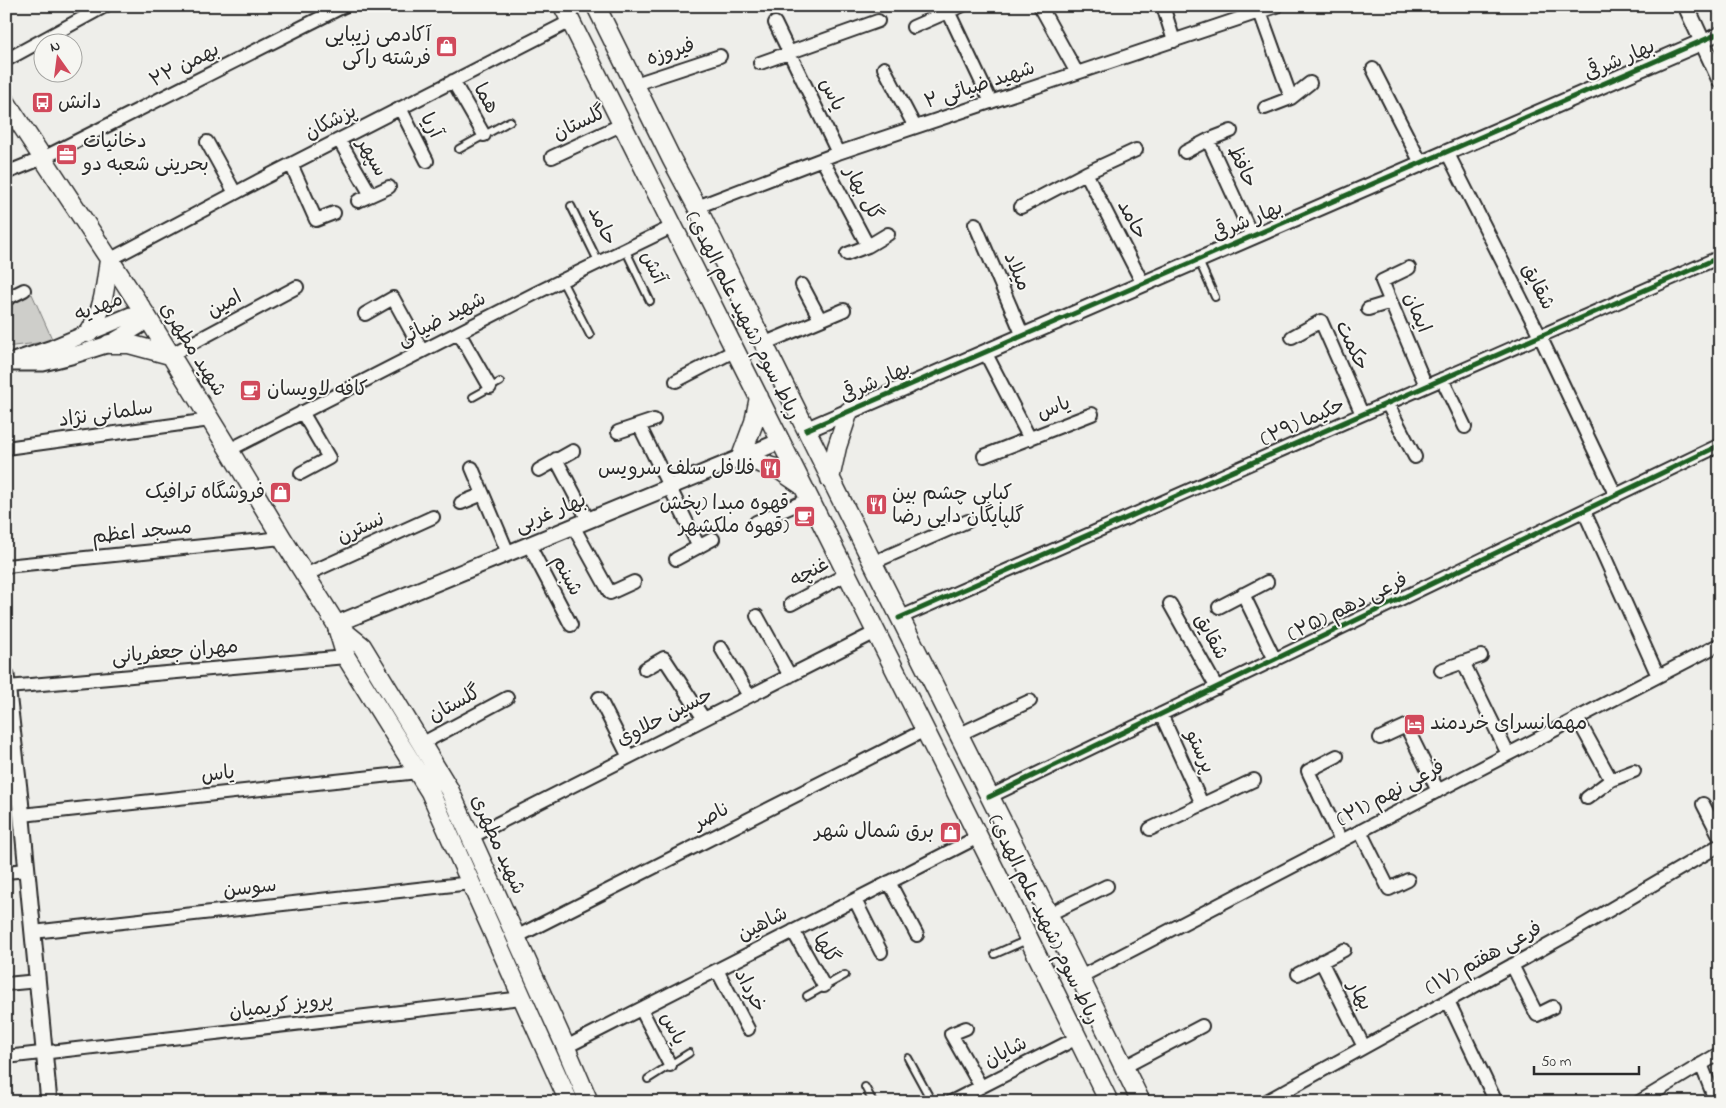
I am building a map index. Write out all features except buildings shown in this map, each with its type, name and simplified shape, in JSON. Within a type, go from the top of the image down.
[{"type":"main road","name":"رباط سوم (شهید علم الهدی)","points":[[601,7],[635,84],[672,160],[1141,1102]]},
{"type":"main road","name":"رباط سوم (شهید علم الهدی)","points":[[567,13],[1109,1102]]},
{"type":"main road","points":[[584,46],[594,48],[616,92],[623,101],[631,96],[635,84]]},
{"type":"main road","name":"شهید مطهری","points":[[6,102],[108,260],[146,315],[336,624],[346,657],[430,792],[569,1102]]},
{"type":"main road","points":[[626,131],[642,132],[651,136],[672,160]]},
{"type":"main road","points":[[89,333],[100,313],[108,260]]},
{"type":"main road","points":[[109,344],[129,344],[170,355]]},
{"type":"main road","points":[[759,397],[754,422],[741,457],[778,469],[807,492]]},
{"type":"main road","points":[[830,479],[837,447],[849,411]]},
{"type":"main road","points":[[781,441],[806,430]]},
{"type":"main road","name":"شهید مطهری","points":[[336,624],[362,646],[449,789],[589,1102]]},
{"type":"main road","points":[[1007,894],[1018,899],[1024,897],[1029,895],[1033,884]]},
{"type":"main road","points":[[1037,956],[1043,946],[1053,942],[1064,944]]},
{"type":"street","points":[[6,60],[105,6]]},
{"type":"street","name":"۲۲ بهمن","points":[[6,173],[43,158],[344,6]]},
{"type":"street","points":[[913,27],[961,6]]},
{"type":"street","points":[[1040,6],[1077,73]]},
{"type":"street","points":[[1163,6],[1174,41]]},
{"type":"street","name":"شهید ضیائی ۲","points":[[697,207],[838,153],[1174,41],[1240,12],[1260,12],[1277,6]]},
{"type":"street","points":[[1686,6],[1720,80]]},
{"type":"street","points":[[948,11],[991,102]]},
{"type":"street","points":[[1260,12],[1291,98]]},
{"type":"street","name":"پزشکان","points":[[108,260],[453,81],[567,13]]},
{"type":"street","points":[[760,63],[878,22]]},
{"type":"street","name":"یاس","points":[[775,23],[838,153]]},
{"type":"street","points":[[1702,42],[1720,33]]},
{"type":"street","name":"بهار شرقی","points":[[806,430],[1702,42]]},
{"type":"street","name":"فیروزه","points":[[635,84],[720,56]]},
{"type":"street","points":[[884,68],[916,128]]},
{"type":"street","points":[[1373,69],[1421,163]]},
{"type":"street","name":"هما","points":[[453,81],[484,136]]},
{"type":"street","points":[[1265,108],[1291,98],[1310,84]]},
{"type":"street","name":"آریا","points":[[400,108],[427,161]]},
{"type":"street","name":"گلستان","points":[[552,157],[626,131]]},
{"type":"street","points":[[1185,152],[1231,131]]},
{"type":"street","name":"سپهر","points":[[339,140],[372,195]]},
{"type":"street","name":"حافظ","points":[[1208,140],[1252,236]]},
{"type":"street","points":[[207,142],[235,193]]},
{"type":"street","points":[[1021,208],[1086,173],[1136,150]]},
{"type":"street","name":"شقایق","points":[[1447,152],[1540,336],[1616,496]]},
{"type":"street","name":"گل بهار","points":[[822,160],[868,246]]},
{"type":"street","points":[[291,164],[316,220],[334,213]]},
{"type":"street","name":"حامد","points":[[1086,173],[1143,284]]},
{"type":"street","points":[[358,202],[388,187]]},
{"type":"street","name":"میلاد","points":[[975,224],[1023,336]]},
{"type":"street","name":"شهید ضیائی","points":[[229,450],[422,351],[674,226]]},
{"type":"street","points":[[848,254],[868,246],[888,234]]},
{"type":"street","name":"حکیما (۲۹)","points":[[900,618],[1720,257]]},
{"type":"street","name":"ایمان","points":[[1409,268],[1382,281],[1426,386]]},
{"type":"street","points":[[802,285],[820,319]]},
{"type":"street","name":"امین","points":[[170,355],[297,287]]},
{"type":"street","points":[[6,299],[24,290]]},
{"type":"street","points":[[365,314],[393,298],[422,351]]},
{"type":"street","points":[[1368,310],[1391,302]]},
{"type":"street","points":[[763,344],[844,310]]},
{"type":"street","name":"مهدیه","points":[[8,363],[52,348],[131,315],[146,315]]},
{"type":"street","name":"مهدیه","points":[[8,363],[43,363],[109,344],[139,326],[146,315]]},
{"type":"street","name":"حکمت","points":[[1292,336],[1321,321],[1362,414]]},
{"type":"street","points":[[459,333],[495,385]]},
{"type":"street","points":[[676,380],[736,350]]},
{"type":"street","name":"یاس","points":[[985,352],[1030,438]]},
{"type":"street","points":[[1442,379],[1465,427]]},
{"type":"street","points":[[1388,402],[1415,457]]},
{"type":"street","points":[[302,412],[329,458],[302,473]]},
{"type":"street","name":"یاس","points":[[984,456],[1092,414]]},
{"type":"street","name":"سلمانی نژاد","points":[[6,448],[210,420]]},
{"type":"street","points":[[618,432],[654,420]]},
{"type":"street","points":[[638,425],[698,547]]},
{"type":"street","name":"بهار غربی","points":[[336,624],[781,441]]},
{"type":"street","name":"فرعی دهم (۲۵)","points":[[989,797],[1720,445]]},
{"type":"street","points":[[539,470],[573,451]]},
{"type":"street","points":[[556,460],[588,520]]},
{"type":"street","points":[[472,468],[508,553]]},
{"type":"street","points":[[756,522],[807,492]]},
{"type":"street","points":[[461,503],[483,494]]},
{"type":"street","points":[[1584,511],[1658,676]]},
{"type":"street","name":"نسترن","points":[[305,574],[433,517]]},
{"type":"street","points":[[872,563],[968,521]]},
{"type":"street","points":[[573,526],[610,593],[634,582]]},
{"type":"street","name":"مسجد اعظم","points":[[6,566],[282,538]]},
{"type":"street","points":[[676,558],[713,539]]},
{"type":"street","name":"شبنم","points":[[529,545],[571,625]]},
{"type":"street","name":"غنچه","points":[[791,604],[847,574]]},
{"type":"street","points":[[1219,606],[1267,582]]},
{"type":"street","points":[[1243,594],[1274,660]]},
{"type":"street","name":"شقایق","points":[[1170,604],[1217,688]]},
{"type":"street","points":[[757,616],[790,676]]},
{"type":"street","name":"حسین حلاوی","points":[[470,837],[876,632]]},
{"type":"street","name":"فرعی نهم (۲۱)","points":[[1080,977],[1720,644]]},
{"type":"street","points":[[722,648],[748,696]]},
{"type":"street","points":[[1441,670],[1481,656]]},
{"type":"street","name":"مهران جعفریانی","points":[[7,681],[346,657]]},
{"type":"street","points":[[645,669],[664,658],[704,719]]},
{"type":"street","points":[[1463,662],[1508,754]]},
{"type":"street","points":[[7,681],[8,704],[22,815],[49,1102]]},
{"type":"street","name":"گلستان","points":[[421,744],[507,698]]},
{"type":"street","points":[[598,698],[629,757]]},
{"type":"street","points":[[958,735],[1030,701]]},
{"type":"street","name":"پرستو","points":[[1162,714],[1202,804]]},
{"type":"street","points":[[1577,718],[1611,780]]},
{"type":"street","points":[[1380,738],[1406,726],[1438,790]]},
{"type":"street","name":"ناصر","points":[[516,937],[925,730]]},
{"type":"street","points":[[1337,756],[1308,771],[1341,841]]},
{"type":"street","name":"یاس","points":[[22,815],[418,772]]},
{"type":"street","points":[[1587,798],[1611,780],[1634,772]]},
{"type":"street","points":[[1150,829],[1254,780]]},
{"type":"street","points":[[1702,804],[1720,837]]},
{"type":"street","points":[[1360,831],[1389,890],[1408,880]]},
{"type":"street","name":"شاهین","points":[[566,1047],[978,837]]},
{"type":"street","name":"فرعی هفتم (۱۷)","points":[[1265,1102],[1512,965],[1720,845]]},
{"type":"street","points":[[6,872],[27,870]]},
{"type":"street","points":[[889,882],[917,935]]},
{"type":"street","name":"سوسن","points":[[33,932],[471,883]]},
{"type":"street","points":[[1048,914],[1107,886]]},
{"type":"street","points":[[855,900],[881,952]]},
{"type":"street","name":"گلها","points":[[793,931],[824,986]]},
{"type":"street","points":[[1298,974],[1344,950]]},
{"type":"street","name":"بهار","points":[[1321,961],[1364,1047]]},
{"type":"street","points":[[1512,965],[1537,1015],[1553,1007]]},
{"type":"street","name":"خرداد","points":[[717,970],[748,1029]]},
{"type":"street","points":[[6,984],[38,981]]},
{"type":"street","name":"پرویز کریمیان","points":[[6,1057],[522,998]]},
{"type":"street","points":[[1448,1001],[1496,1102]]},
{"type":"street","name":"یاس","points":[[641,1009],[670,1065]]},
{"type":"street","points":[[1124,1067],[1202,1026]]},
{"type":"street","points":[[966,1028],[951,1034],[981,1086]]},
{"type":"street","name":"شایان","points":[[951,1102],[1077,1038]]},
{"type":"street","points":[[1639,1102],[1720,1053]]},
{"type":"street","points":[[1701,1064],[1716,1102]]},
{"type":"lane","points":[[459,149],[510,121]]},
{"type":"lane","name":"حامد","points":[[571,206],[599,262]]},
{"type":"lane","name":"آتش","points":[[626,249],[650,301]]},
{"type":"lane","points":[[1199,260],[1215,297]]},
{"type":"lane","points":[[562,281],[590,334]]},
{"type":"lane","points":[[473,397],[495,385]]},
{"type":"lane","points":[[995,954],[1029,939]]},
{"type":"lane","points":[[807,996],[845,975]]},
{"type":"lane","points":[[648,1079],[689,1053]]},
{"type":"lane","points":[[908,1058],[932,1102]]},
{"type":"lane","points":[[866,1087],[873,1102]]},
{"type":"shaded area","points":[[32,294],[53,341],[6,347],[6,308]]},
{"type":"cycle path","points":[[806,430],[1720,33]]},
{"type":"cycle path","points":[[899,618],[1720,257]]},
{"type":"cycle path","points":[[989,797],[1720,445]]},
{"type":"place","name":"آکادمی زیبایی فرشته راکی","points":[[447,47]]},
{"type":"place","name":"دانش","points":[[42,103]]},
{"type":"place","name":"دخانیات بحرینی شعبه دو","points":[[67,154]]},
{"type":"place","name":"کافه لاویسان","points":[[251,390]]},
{"type":"place","name":"فلافل سلف سرویس","points":[[771,469]]},
{"type":"place","name":"فروشگاه ترافیک","points":[[281,493]]},
{"type":"place","name":"کبابی چشم بین گلپایگان دایی رضا","points":[[876,505]]},
{"type":"place","name":"قهوه مبدا (پخش قهوه ملکشهر)","points":[[805,516]]},
{"type":"place","name":"مهمانسرای خردمند","points":[[1414,724]]},
{"type":"place","name":"برق شمال شهر","points":[[950,832]]}]
